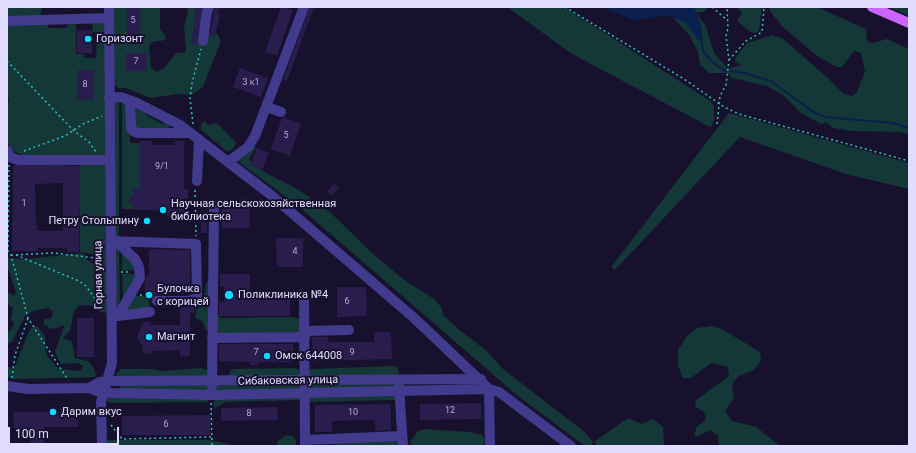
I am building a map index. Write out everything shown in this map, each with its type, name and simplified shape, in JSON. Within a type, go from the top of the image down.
[{"type":"main road","points":[[872,7],[909,23]]},
{"type":"street","name":"Горная улица","points":[[102,446],[101,402],[112,363],[111,261],[116,243],[108,160],[110,114],[109,7]]},
{"type":"street","points":[[203,41],[209,7]]},
{"type":"street","points":[[231,160],[248,147],[255,136],[304,7]]},
{"type":"street","points":[[7,21],[109,18]]},
{"type":"street","points":[[109,98],[120,98],[145,106],[180,125],[195,137],[231,160],[413,316],[489,389],[499,392],[571,446]]},
{"type":"street","points":[[130,101],[133,131],[138,133],[195,137]]},
{"type":"street","points":[[266,108],[281,112]]},
{"type":"street","points":[[195,137],[197,181]]},
{"type":"street","points":[[9,154],[108,160]]},
{"type":"street","points":[[213,395],[212,338],[214,206]]},
{"type":"street","points":[[116,243],[196,244],[197,297],[187,301],[157,301]]},
{"type":"street","points":[[111,315],[140,278],[140,272],[135,259],[116,243]]},
{"type":"street","points":[[304,299],[305,443],[402,441],[399,379]]},
{"type":"street","points":[[111,315],[150,312]]},
{"type":"street","points":[[212,338],[305,334],[348,330]]},
{"type":"street","name":"Сибаковская улица","points":[[89,388],[95,384],[108,381],[399,379],[481,380]]},
{"type":"street","name":"Сибаковская улица","points":[[9,387],[28,389],[89,388],[104,392],[213,395],[489,389]]},
{"type":"street","points":[[489,389],[490,446]]},
{"type":"path","points":[[565,7],[666,68],[720,104],[739,114],[759,121],[909,161]]},
{"type":"path","points":[[712,7],[727,20]]},
{"type":"path","points":[[717,124],[720,96],[726,85],[728,73],[729,60],[726,36],[728,28],[727,7]]},
{"type":"path","points":[[729,60],[746,41],[762,32],[764,7]]},
{"type":"path","points":[[195,137],[190,98],[192,83],[203,41]]},
{"type":"path","points":[[7,61],[74,131],[89,142],[97,153],[108,160]]},
{"type":"path","points":[[74,388],[28,318],[12,255],[8,251],[9,154],[30,148],[74,131],[83,124],[97,117],[110,114]]},
{"type":"path","points":[[196,244],[195,194],[197,181]]},
{"type":"path","points":[[12,255],[54,253],[111,261]]},
{"type":"path","points":[[16,255],[79,281],[86,286],[111,315]]},
{"type":"path","points":[[9,387],[15,355],[28,318]]},
{"type":"path","points":[[212,446],[211,406],[213,395]]},
{"type":"path","points":[[109,423],[122,439],[212,437]]},
{"type":"green space","points":[[7,7],[42,7],[40,16],[7,16]]},
{"type":"green space","points":[[113,7],[160,7],[160,29],[165,35],[166,40],[152,42],[149,46],[151,68],[157,72],[164,68],[177,52],[183,53],[186,51],[184,25],[188,7],[205,7],[209,33],[211,36],[217,33],[221,41],[203,87],[191,95],[178,94],[150,98],[126,88],[118,88],[112,81]]},
{"type":"green space","points":[[507,7],[564,7],[709,100],[714,106],[714,120],[711,126],[710,127],[572,54]]},
{"type":"green space","points":[[692,7],[708,7],[704,12],[696,12],[706,27],[714,53],[728,69],[741,65],[735,62],[736,57],[747,43],[773,35],[783,39],[844,94],[853,96],[857,92],[865,72],[861,53],[854,51],[842,67],[837,67],[817,56],[782,26],[770,11],[769,7],[817,7],[866,29],[867,41],[872,43],[887,39],[909,49],[909,134],[900,132],[853,131],[833,128],[826,122],[821,124],[801,113],[783,95],[767,86],[731,78],[728,73],[709,73],[700,65],[698,52],[690,36],[673,17],[685,22],[691,30],[696,11]]},
{"type":"green space","points":[[736,7],[762,7],[759,30],[756,33],[750,32],[737,21],[742,13]]},
{"type":"green space","points":[[888,7],[909,7],[909,16]]},
{"type":"green space","points":[[68,21],[106,22],[105,31],[99,33],[93,32],[92,22],[76,23],[76,54],[84,54],[83,58],[96,58],[97,41],[99,38],[106,39],[108,313],[100,312],[94,306],[80,305],[74,311],[70,331],[63,338],[72,342],[75,358],[88,361],[93,367],[96,374],[95,377],[14,379],[7,377],[7,367],[14,368],[30,329],[37,326],[45,336],[45,350],[48,357],[59,369],[81,371],[83,366],[77,363],[61,364],[55,351],[64,327],[63,325],[51,329],[43,324],[45,319],[51,318],[53,312],[49,308],[33,311],[25,316],[12,342],[7,344],[7,334],[14,325],[11,319],[13,308],[7,303],[7,292],[14,296],[16,292],[7,265],[7,258],[27,259],[81,253],[86,255],[87,260],[94,264],[97,294],[101,299],[99,285],[100,255],[80,252],[79,162],[66,163],[66,166],[28,165],[22,155],[10,150],[7,138],[7,102],[9,101],[7,90],[7,22],[48,22],[48,28],[67,28]]},
{"type":"green space","points":[[119,100],[119,239],[114,239],[115,102]]},
{"type":"green space","points":[[122,101],[125,101],[129,116],[130,143],[140,143],[140,189],[133,189],[133,196],[128,201],[133,205],[133,209],[122,209]]},
{"type":"green space","points":[[138,106],[144,110],[146,115],[162,124],[166,122],[170,124],[169,129],[134,128],[134,108]]},
{"type":"green space","points":[[729,113],[909,163],[909,189],[846,174],[740,137],[616,269],[613,269],[612,266]]},
{"type":"green space","points":[[204,121],[208,125],[216,123],[221,127],[236,142],[234,148],[228,152],[201,130],[201,125]]},
{"type":"green space","points":[[253,147],[256,147],[249,160],[264,172],[296,188],[330,212],[371,252],[403,279],[434,299],[442,308],[443,315],[487,351],[503,369],[586,433],[593,442],[591,445],[585,446],[519,397],[297,205],[240,163],[237,159]]},
{"type":"green space","points":[[116,242],[119,243],[120,310],[115,315]]},
{"type":"green space","points":[[122,250],[133,260],[136,270],[122,271]]},
{"type":"green space","points":[[122,274],[136,274],[136,282],[123,302]]},
{"type":"green space","points":[[209,279],[216,311],[220,318],[292,317],[300,319],[302,334],[226,340],[215,331],[206,330],[202,321],[195,318],[196,309],[204,304],[206,283]]},
{"type":"green space","points":[[133,296],[145,296],[145,300],[149,300],[150,311],[124,311]]},
{"type":"green space","points":[[712,326],[722,329],[760,352],[761,360],[754,370],[739,376],[733,382],[732,390],[734,398],[725,411],[732,421],[756,427],[780,446],[719,446],[718,436],[710,430],[696,437],[694,435],[697,426],[705,421],[706,417],[704,412],[696,407],[695,401],[729,376],[728,367],[711,363],[691,378],[683,378],[678,366],[678,350],[687,336],[697,328]]},
{"type":"green space","points":[[393,366],[398,368],[399,373],[396,376],[311,378],[307,372],[311,369]]},
{"type":"green space","points":[[201,368],[208,370],[209,374],[206,376],[117,376],[116,373],[121,369],[150,369],[162,371]]},
{"type":"green space","points":[[295,368],[299,370],[299,375],[230,376],[229,374],[232,369]]},
{"type":"green space","points":[[300,383],[301,389],[218,392],[214,387],[215,384]]},
{"type":"green space","points":[[394,383],[395,387],[310,390],[308,385]]},
{"type":"green space","points":[[207,384],[209,390],[120,391],[122,385]]},
{"type":"green space","points":[[394,394],[397,397],[395,400],[309,402],[306,395]]},
{"type":"green space","points":[[301,396],[302,400],[225,402],[215,408],[213,404],[217,397]]},
{"type":"green space","points":[[112,397],[210,398],[207,402],[112,403],[106,401]]},
{"type":"green space","points":[[628,418],[642,424],[653,419],[663,427],[664,444],[666,446],[597,446],[594,442]]},
{"type":"green space","points":[[424,429],[469,432],[482,435],[484,438],[484,446],[411,446],[411,441],[418,431]]},
{"type":"green space","points":[[286,435],[292,436],[296,440],[296,446],[277,446],[278,441]]},
{"type":"green space","points":[[107,440],[210,440],[237,446],[107,446]]},
{"type":"green space","points":[[397,440],[400,446],[338,446],[337,443]]},
{"type":"water","points":[[596,7],[692,7],[696,11],[702,29],[702,39],[698,40],[685,22],[673,17],[666,16],[632,20],[608,9]]},
{"type":"building","points":[[127,7],[140,7],[140,35],[127,35]]},
{"type":"building","points":[[196,7],[202,7],[197,45],[191,44]]},
{"type":"building","points":[[215,7],[221,7],[217,14],[220,15],[215,36],[210,35]]},
{"type":"building","points":[[281,7],[293,10],[277,56],[265,52]]},
{"type":"building","points":[[310,7],[314,7],[287,81],[283,80]]},
{"type":"building","points":[[92,30],[92,53],[77,53],[77,31]]},
{"type":"building","points":[[126,53],[147,53],[146,71],[126,71]]},
{"type":"building","points":[[240,68],[268,78],[261,97],[233,87]]},
{"type":"building","points":[[77,70],[94,70],[94,100],[77,100]]},
{"type":"building","points":[[284,117],[301,124],[290,156],[271,149],[282,118]]},
{"type":"building","points":[[140,141],[151,141],[152,145],[175,145],[175,141],[184,141],[184,189],[188,189],[188,218],[167,218],[167,210],[133,210],[133,205],[128,201],[133,196],[133,189],[140,189]]},
{"type":"building","points":[[257,148],[269,153],[262,170],[250,165]]},
{"type":"building","points":[[13,165],[79,166],[79,252],[67,252],[67,248],[38,248],[38,251],[12,251]],"holes":[[[63,183],[63,231],[37,231],[35,184]]]},
{"type":"building","points":[[334,183],[339,187],[332,196],[327,192]]},
{"type":"building","points":[[222,199],[250,199],[249,228],[222,228]]},
{"type":"building","points":[[201,222],[207,222],[207,233],[201,233]]},
{"type":"building","points":[[276,238],[303,238],[303,267],[277,267]]},
{"type":"building","points":[[149,249],[190,250],[190,293],[157,295],[153,296],[151,300],[145,300],[146,276],[149,276]]},
{"type":"building","points":[[220,274],[250,274],[250,299],[290,298],[290,316],[219,316],[219,302],[224,302],[224,287],[220,287]]},
{"type":"building","points":[[337,287],[366,287],[367,316],[337,317]]},
{"type":"building","points":[[194,306],[194,313],[190,313],[190,356],[180,357],[180,350],[151,351],[151,354],[143,353],[143,347],[137,337],[143,322],[151,322],[151,325],[180,325],[180,308]]},
{"type":"building","points":[[77,318],[94,318],[94,357],[77,357]]},
{"type":"building","points":[[374,332],[391,332],[392,359],[313,361],[312,337],[328,337],[329,342],[374,342]]},
{"type":"building","points":[[219,344],[293,344],[293,362],[259,362],[259,365],[250,365],[250,362],[219,361]]},
{"type":"building","points":[[481,403],[481,419],[420,420],[420,404]]},
{"type":"building","points":[[391,404],[391,430],[375,431],[375,420],[332,421],[332,432],[315,432],[315,405]]},
{"type":"building","points":[[277,407],[278,420],[221,421],[221,408]]},
{"type":"building","points":[[13,412],[77,412],[78,427],[44,427],[44,446],[30,446],[30,428],[14,428]]},
{"type":"building","points":[[210,415],[210,435],[122,435],[122,416]]},
{"type":"waterway","points":[[701,38],[703,51],[712,62],[724,70],[744,73],[771,81],[813,112],[825,117],[893,123],[909,128]]},
{"type":"place","name":"Горизонт","points":[[88,39]]},
{"type":"place","name":"Научная сельскохозяйственная библиотека","points":[[163,210]]},
{"type":"place","name":"Петру Столыпину","points":[[147,221]]},
{"type":"place","name":"Булочка с корицей","points":[[149,295]]},
{"type":"place","name":"Поликлиника №4","points":[[229,295]]},
{"type":"place","name":"Магнит","points":[[149,337]]},
{"type":"place","name":"Омск 644008","points":[[267,356]]},
{"type":"place","name":"Дарим вкус","points":[[53,412]]}]
